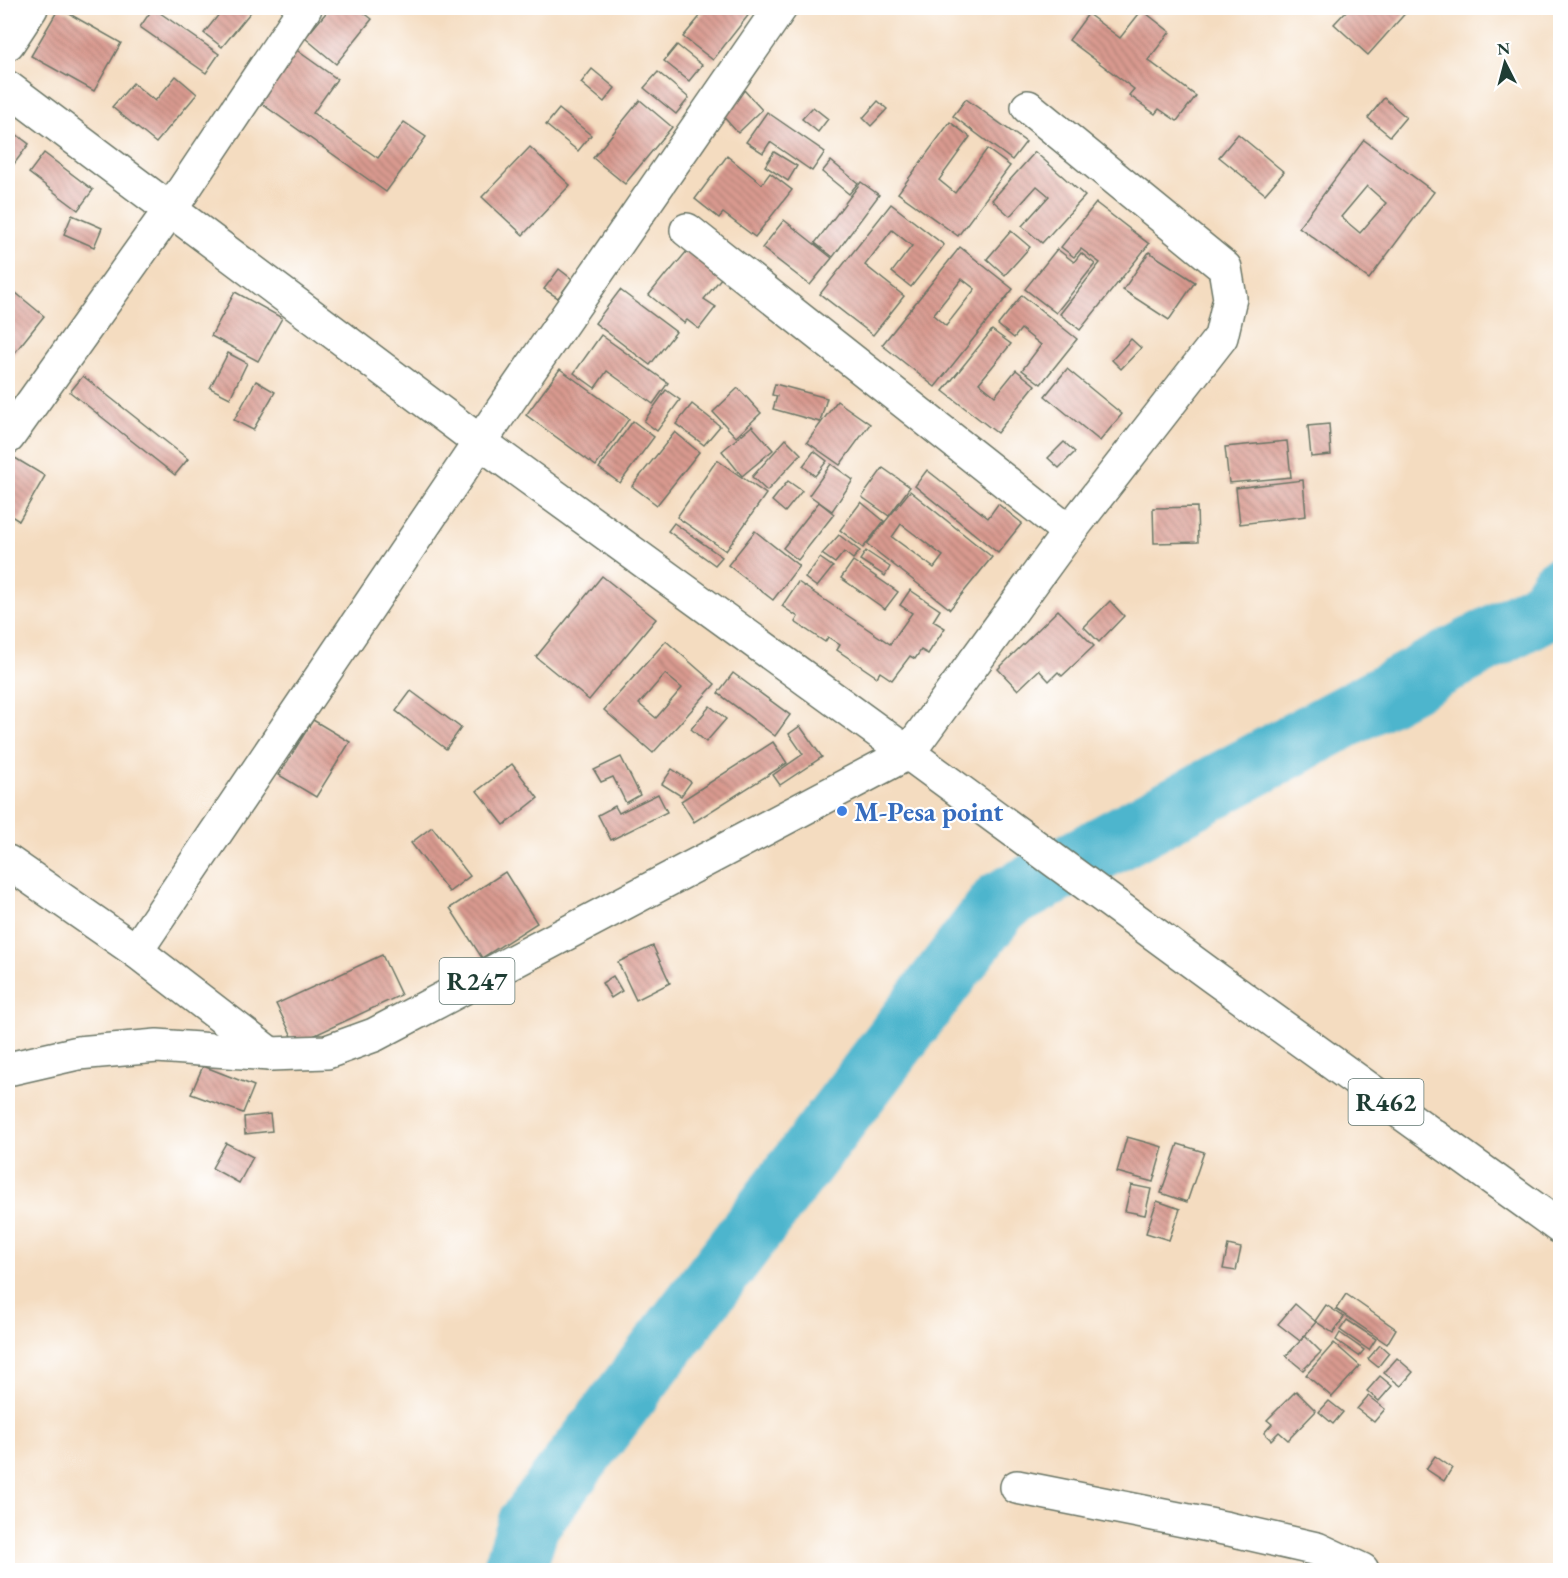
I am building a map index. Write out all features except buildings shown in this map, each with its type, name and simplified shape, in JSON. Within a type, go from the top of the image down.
[{"type":"street","points":[[8,43],[31,8]]},
{"type":"street","points":[[8,437],[170,210],[305,8]]},
{"type":"street","points":[[136,951],[480,442],[780,8]]},
{"type":"street","points":[[8,88],[480,442],[908,753],[1069,532],[1221,337],[1230,298],[1225,268],[1028,107]]},
{"type":"street","points":[[687,230],[1069,532]]},
{"type":"street","name":"R462","points":[[908,753],[1560,1227]]},
{"type":"street","name":"R247","points":[[8,1069],[78,1053],[157,1046],[270,1054],[327,1052],[374,1035],[908,753]]},
{"type":"street","points":[[8,862],[136,951],[270,1054]]},
{"type":"street","points":[[1017,1487],[1229,1528],[1317,1549],[1362,1570]]},
{"type":"waterway","points":[[514,1570],[529,1523],[1001,902],[1547,608],[1560,588]]},
{"type":"place","name":"M-Pesa point","points":[[842,811]]}]
